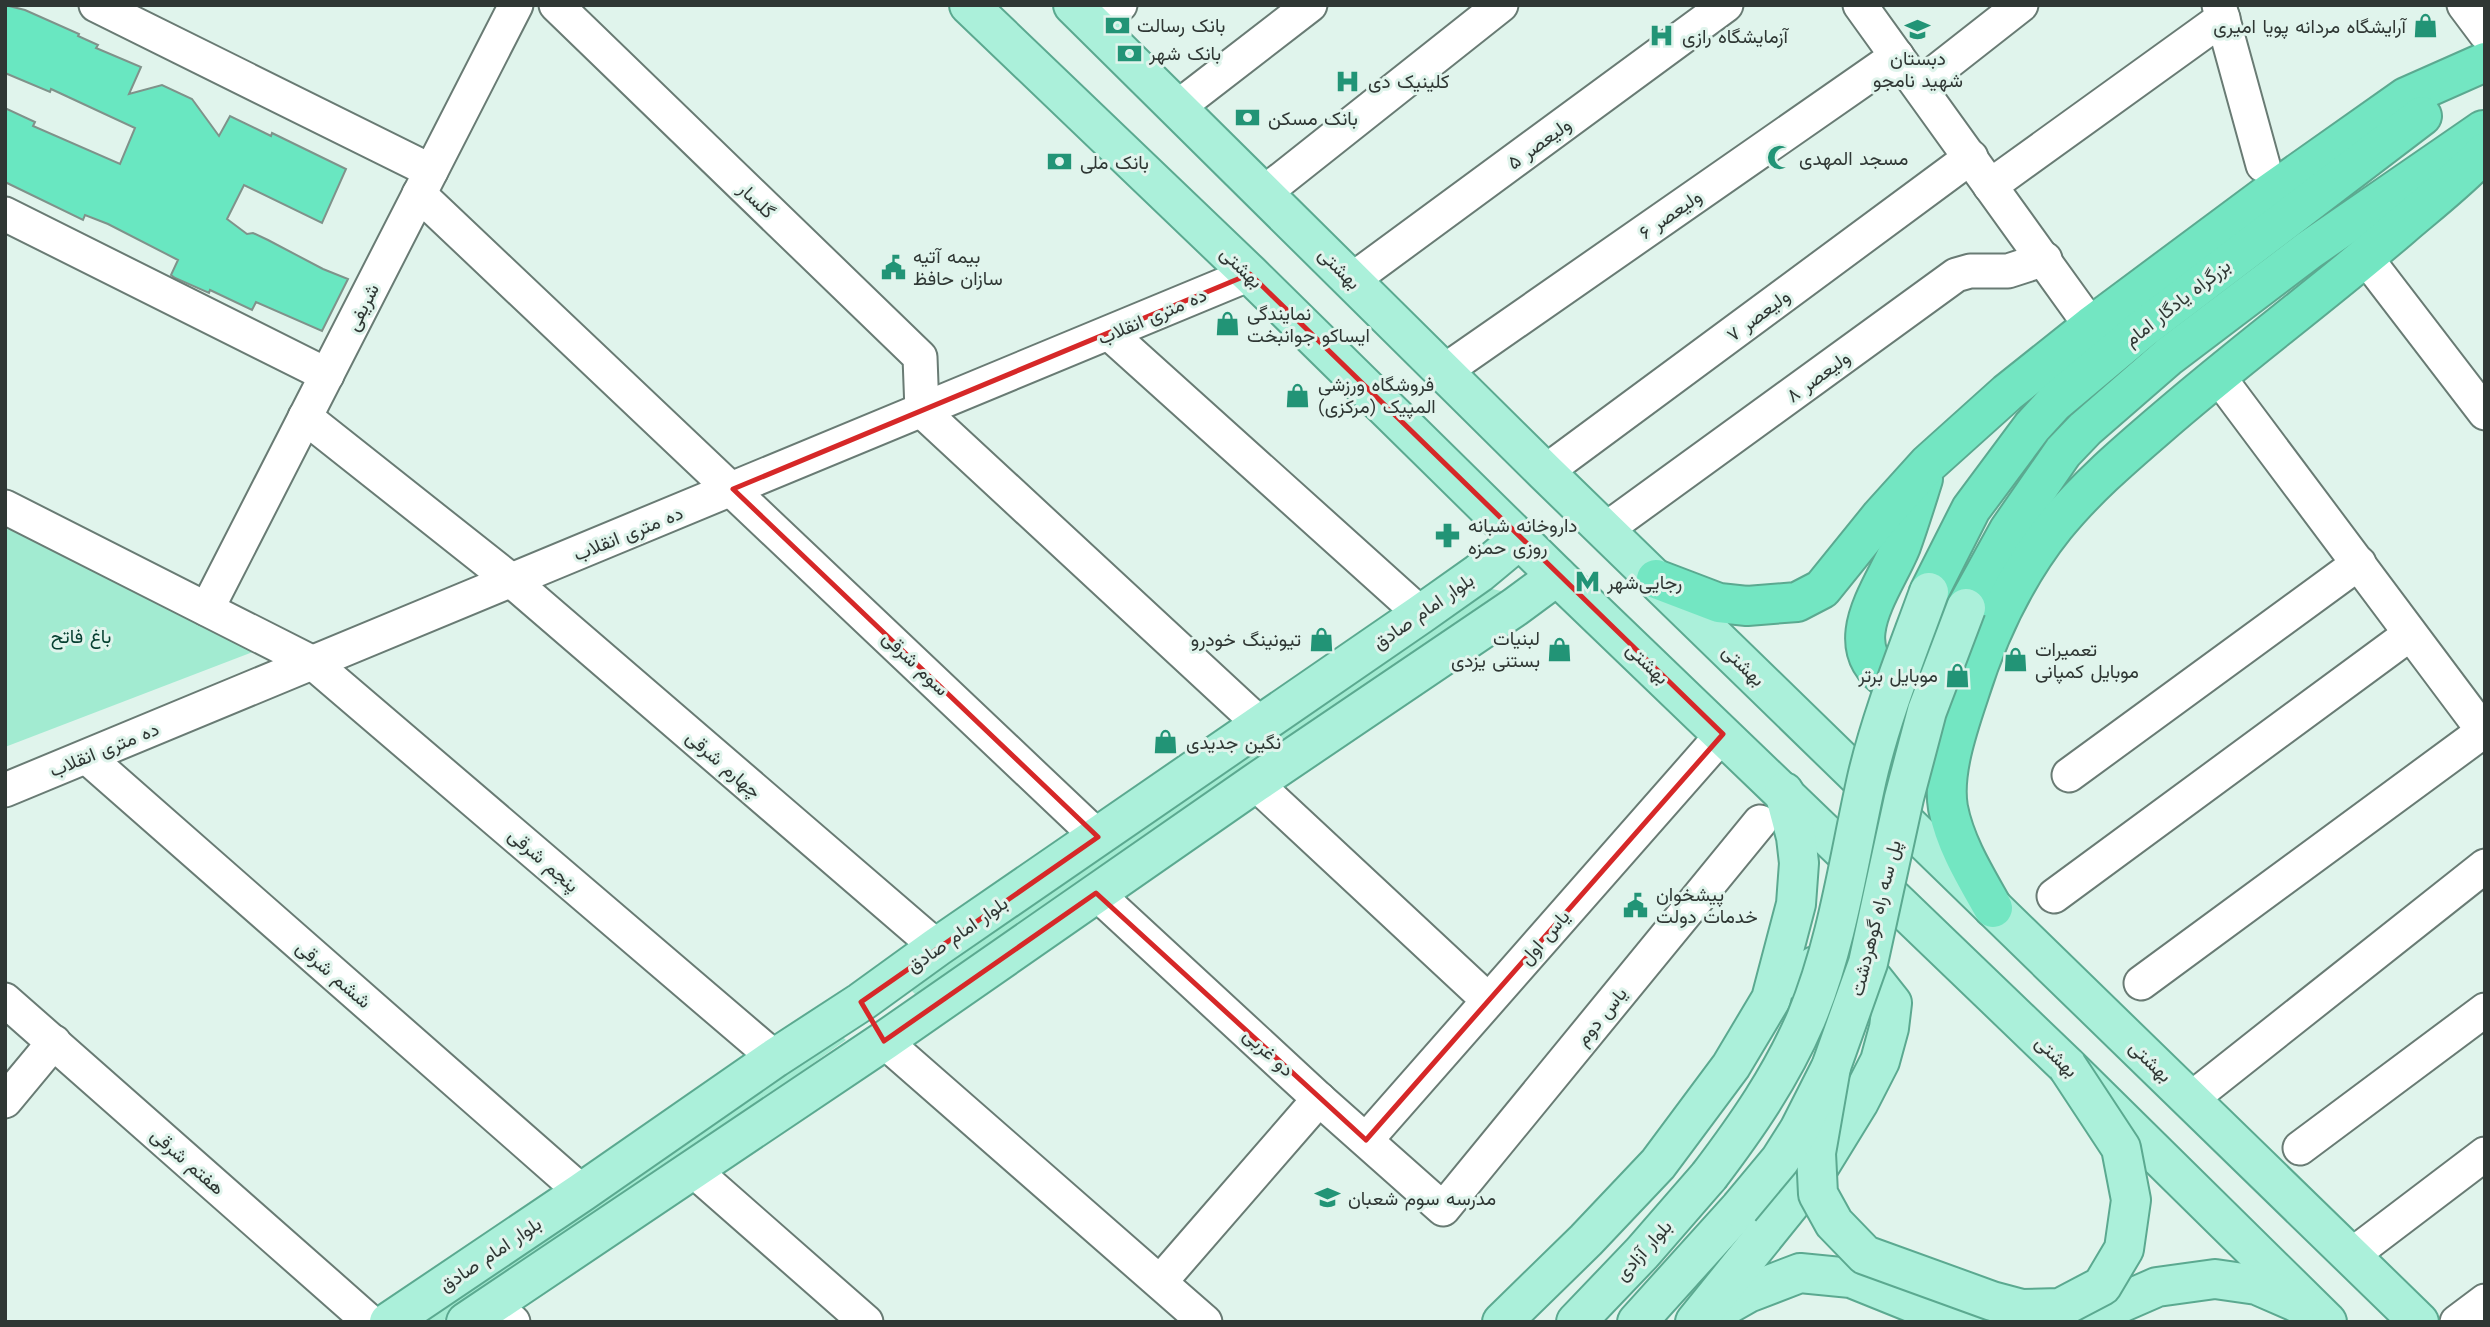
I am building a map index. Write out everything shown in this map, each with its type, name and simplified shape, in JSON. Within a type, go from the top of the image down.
[{"type":"highway","points":[[1656,579],[1720,603],[1747,606],[1797,602],[1822,589],[1881,516],[1928,464],[2007,393],[2091,326],[2267,195],[2406,97],[2485,62]]},
{"type":"highway","name":"بزرگراه یادگار امام","points":[[1929,592],[1971,509],[2054,402],[2141,330],[2485,68]]},
{"type":"highway","name":"بزرگراه یادگار امام","points":[[1966,608],[2009,530],[2063,452],[2085,429],[2169,356],[2309,250],[2485,128]]},
{"type":"highway","points":[[1993,908],[1957,840],[1948,805],[1953,746],[1975,674],[1994,627],[2020,576],[2055,527],[2096,480],[2217,375],[2365,258],[2485,152]]},
{"type":"highway","points":[[1928,464],[1900,547],[1867,616],[1864,647],[1880,673],[1893,684],[1921,695],[1958,686],[1975,674]]},
{"type":"main road","name":"بهشتى","points":[[968,5],[1250,274],[1557,576],[2067,1066],[2322,1317]]},
{"type":"main road","name":"بهشتی","points":[[1096,12],[1178,107],[1443,372],[2419,1322]]},
{"type":"main road","name":"بلوار امام صادق","points":[[389,1322],[861,1002],[1479,573],[1520,539]]},
{"type":"main road","points":[[1479,573],[1495,571],[1508,580],[1516,593],[1515,607]]},
{"type":"main road","points":[[490,1316],[692,1169],[884,1041],[1557,576]]},
{"type":"main road","name":"پل سه راه گوهردشت","points":[[1709,1176],[1777,1079],[1806,1017],[1829,950],[1868,775],[1883,722],[1929,592]]},
{"type":"main road","name":"پل سه راه گوهردشت","points":[[1637,1322],[1780,1160],[1799,1130],[1830,1067],[1868,963],[1927,711],[1966,608]]},
{"type":"main road","points":[[1502,1322],[1586,1240],[1658,1164],[1731,1066],[1771,999],[1796,904],[1799,863],[1796,837],[1784,792]]},
{"type":"main road","points":[[1696,1322],[1816,1172],[1859,1102],[1880,1061],[1889,1028],[1892,1003],[1873,979],[1850,967],[1815,966],[1771,999]]},
{"type":"main road","points":[[861,1002],[884,1041]]},
{"type":"main road","points":[[1830,1067],[1816,1153],[1818,1194],[1834,1223],[1865,1255],[1992,1301],[2022,1309],[2060,1308],[2102,1286],[2124,1249],[2131,1200],[2121,1148],[2067,1066]]},
{"type":"main road","name":"بلوار آزادی","points":[[1576,1322],[1709,1176]]},
{"type":"main road","points":[[1696,1322],[1748,1293],[1800,1273],[1851,1278],[1918,1306],[1979,1322]]},
{"type":"main road","points":[[2077,1322],[2157,1287],[2214,1279],[2257,1285],[2322,1317]]},
{"type":"street","name":"سوم شرقی","points":[[96,5],[425,183],[733,489],[1098,837]]},
{"type":"street","name":"شریفی","points":[[207,609],[516,5]]},
{"type":"street","name":"گلسار","points":[[556,5],[920,357],[922,411]]},
{"type":"street","points":[[1178,107],[1310,5]]},
{"type":"street","points":[[1264,193],[1501,5]]},
{"type":"street","name":"ولیعصر ۵","points":[[1352,280],[1726,5]]},
{"type":"street","points":[[1860,5],[2091,326]]},
{"type":"street","points":[[1919,85],[2020,5]]},
{"type":"street","points":[[2464,5],[2485,33]]},
{"type":"street","points":[[1990,186],[2221,12],[2263,165]]},
{"type":"street","name":"ولیعصر ۶","points":[[1443,372],[1897,56]]},
{"type":"street","name":"ولیعصر ۷","points":[[1545,472],[1970,157]]},
{"type":"street","points":[[5,214],[327,375]]},
{"type":"street","points":[[2365,258],[2485,413]]},
{"type":"street","name":"ولیعصر ۸","points":[[1605,530],[1956,275],[1970,271],[2008,271],[2045,259]]},
{"type":"street","name":"ده متری انقلاب","points":[[5,790],[1250,274]]},
{"type":"street","points":[[1110,334],[1420,614]]},
{"type":"street","points":[[2141,983],[2484,731],[2217,375]]},
{"type":"street","points":[[922,411],[1261,725]]},
{"type":"street","name":"چهارم شرقی","points":[[305,418],[512,580],[937,947]]},
{"type":"street","name":"پنجم شرقی","points":[[5,507],[313,663],[775,1058]]},
{"type":"street","points":[[2069,775],[2359,563]]},
{"type":"street","points":[[2054,896],[2410,634]]},
{"type":"street","name":"یاس اول","points":[[1366,1140],[1723,734]]},
{"type":"street","name":"ششم شرقی","points":[[87,757],[582,1192]]},
{"type":"street","points":[[1255,783],[1488,1000]]},
{"type":"street","name":"یاس دوم","points":[[1443,1209],[1760,822]]},
{"type":"street","points":[[2191,1099],[2485,866]]},
{"type":"street","name":"دو غربی","points":[[1096,893],[1443,1209]]},
{"type":"street","name":"هفتم شرقی","points":[[5,1000],[370,1322]]},
{"type":"street","points":[[2300,1148],[2485,1010]]},
{"type":"street","points":[[884,1041],[1205,1322]]},
{"type":"street","points":[[5,1101],[54,1042]]},
{"type":"street","points":[[1160,1282],[1320,1099]]},
{"type":"street","points":[[2352,1255],[2485,1154]]},
{"type":"street","points":[[692,1169],[866,1322]]},
{"type":"street","points":[[2457,1322],[2485,1301]]},
{"type":"highlighted area","points":[[1250,274],[1723,734],[1366,1140],[1096,893],[884,1041],[861,1002],[1098,837],[733,489]]},
{"type":"green space","name":"باغ فاتح","points":[[5,512],[263,648],[5,747]]},
{"type":"green space","points":[[1484,587],[1501,591],[1501,599],[919,998],[912,991],[914,986]]},
{"type":"green space","points":[[838,1033],[846,1040],[570,1236],[441,1322],[420,1322]]},
{"type":"building","points":[[5,5],[25,10],[79,34],[78,36],[98,45],[96,48],[141,67],[129,94],[162,85],[192,99],[219,136],[230,116],[346,169],[322,223],[244,185],[227,219],[247,234],[253,233],[348,279],[322,331],[256,302],[252,310],[210,290],[209,293],[175,278],[171,275],[178,260],[108,224],[85,215],[83,220],[5,182],[5,108],[35,122],[33,126],[120,164],[135,128],[51,89],[50,92],[5,73]]},
{"type":"place","name":"بانک رسالت","points":[[1117,25]]},
{"type":"place","name":"آرایشگاه مردانه پویا امیری","points":[[2426,26]]},
{"type":"place","name":"دبستان شهید نامجو","points":[[1918,30]]},
{"type":"place","name":"آزمایشگاه رازی","points":[[1662,36]]},
{"type":"place","name":"بانک شهر","points":[[1129,53]]},
{"type":"place","name":"کلینیک دی","points":[[1348,81]]},
{"type":"place","name":"بانک مسکن","points":[[1248,118]]},
{"type":"place","name":"مسجد المهدی","points":[[1779,158]]},
{"type":"place","name":"بانک ملی","points":[[1060,162]]},
{"type":"place","name":"بیمه آتیه سازان حافظ","points":[[893,267]]},
{"type":"place","name":"نمایندگی ایساکو جوانبخت","points":[[1227,324]]},
{"type":"place","name":"فروشگاه ورزشی المپیک (مرکزی)","points":[[1298,395]]},
{"type":"place","name":"داروخانه شبانه روزی حمزه","points":[[1448,536]]},
{"type":"place","name":"رجایی‌شهر","points":[[1587,582]]},
{"type":"place","name":"تیونینگ خودرو","points":[[1321,639]]},
{"type":"place","name":"لبنیات بستنی یزدی","points":[[1560,649]]},
{"type":"place","name":"تعمیرات موبایل کمپانی","points":[[2015,660]]},
{"type":"place","name":"موبایل برتر","points":[[1958,675]]},
{"type":"place","name":"نگین جدیدی","points":[[1166,742]]},
{"type":"place","name":"پیشخوان خدمات دولت","points":[[1636,905]]},
{"type":"place","name":"مدرسه سوم شعبان","points":[[1328,1198]]}]
